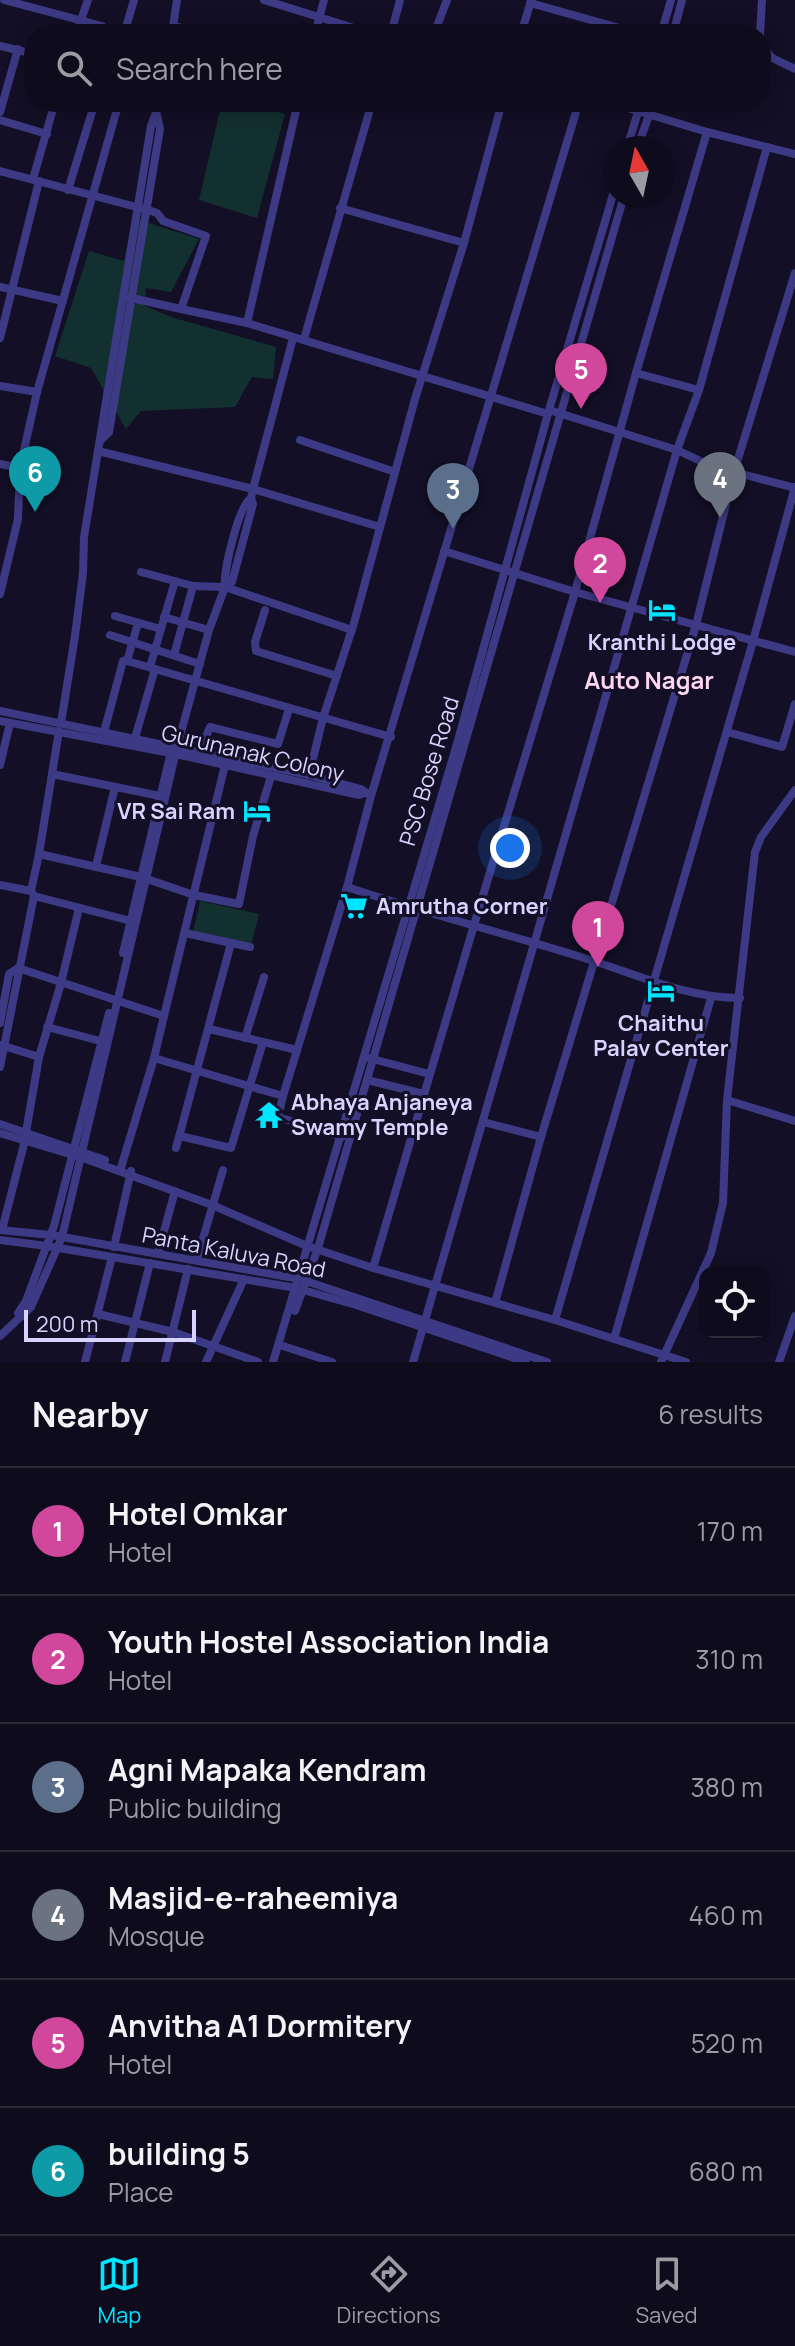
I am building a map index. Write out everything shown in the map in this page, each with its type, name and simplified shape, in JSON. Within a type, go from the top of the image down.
[{"type":"street","points":[[4,0],[95,24]]},
{"type":"street","points":[[80,24],[88,0]]},
{"type":"street","points":[[127,24],[134,0]]},
{"type":"street","points":[[175,24],[177,0]]},
{"type":"street","points":[[264,0],[342,24]]},
{"type":"street","points":[[318,24],[324,0]]},
{"type":"street","points":[[394,24],[400,0]]},
{"type":"street","points":[[438,24],[447,0]]},
{"type":"street","points":[[664,24],[671,0]]},
{"type":"street","points":[[676,24],[682,0]]},
{"type":"street","points":[[761,24],[762,0]]},
{"type":"street","points":[[524,24],[530,2],[606,24]]},
{"type":"street","points":[[0,46],[24,51]]},
{"type":"street","points":[[0,112],[18,49]]},
{"type":"street","points":[[771,57],[795,69]]},
{"type":"street","points":[[0,338],[52,112]]},
{"type":"street","points":[[68,190],[92,112]]},
{"type":"street","points":[[0,594],[4,562],[18,519],[20,468],[37,392],[116,112]]},
{"type":"street","points":[[247,323],[295,112]]},
{"type":"street","points":[[304,339],[369,112]]},
{"type":"street","points":[[309,775],[499,112]]},
{"type":"street","points":[[342,1137],[278,1117],[347,887],[368,795],[391,737],[576,112]]},
{"type":"street","points":[[631,136],[638,112]]},
{"type":"street","points":[[647,112],[707,132],[794,154],[795,142]]},
{"type":"street","points":[[642,136],[651,112]]},
{"type":"street","points":[[0,1067],[75,636],[84,537],[98,451],[100,441],[109,432],[113,414],[137,207],[151,126],[157,114]]},
{"type":"street","points":[[128,297],[148,210],[160,129],[157,114]]},
{"type":"street","points":[[0,120],[47,134]]},
{"type":"street","points":[[373,1268],[575,592],[707,132]]},
{"type":"street","points":[[413,1362],[677,450],[699,390],[767,147]]},
{"type":"street","points":[[0,171],[148,210],[157,213],[163,221],[206,236],[181,309]]},
{"type":"street","points":[[340,208],[464,243]]},
{"type":"street","points":[[511,572],[548,412],[609,208]]},
{"type":"street","points":[[275,1362],[302,1285],[308,1243],[369,1058],[621,208]]},
{"type":"street","points":[[495,1303],[593,961],[696,625],[734,472],[795,273]]},
{"type":"street","points":[[0,287],[63,301]]},
{"type":"street","points":[[128,297],[304,339],[490,398],[561,413],[677,450],[711,466],[795,487],[727,732],[555,1320]]},
{"type":"street","points":[[144,878],[160,796],[209,630],[225,587],[232,582],[248,529],[252,494],[293,338]]},
{"type":"street","points":[[636,373],[699,390]]},
{"type":"street","points":[[0,386],[37,392]]},
{"type":"street","points":[[300,440],[395,472]]},
{"type":"street","points":[[98,451],[380,527]]},
{"type":"street","points":[[0,464],[20,468]]},
{"type":"street","points":[[444,551],[575,592],[795,652]]},
{"type":"street","points":[[141,572],[193,586],[225,587],[352,630]]},
{"type":"street","points":[[135,738],[155,649],[175,581]]},
{"type":"street","points":[[174,655],[193,586]]},
{"type":"street","points":[[265,610],[255,642],[256,651],[337,676]]},
{"type":"street","points":[[115,616],[161,629]]},
{"type":"street","points":[[164,617],[209,630]]},
{"type":"street","points":[[127,661],[138,623]]},
{"type":"street","points":[[110,635],[200,664]]},
{"type":"street","points":[[104,732],[123,661],[127,661],[391,737]]},
{"type":"street","points":[[727,732],[782,747],[795,704]]},
{"type":"street","points":[[200,752],[210,727],[276,745],[289,709]]},
{"type":"street","name":"Gurunanak Colony","points":[[0,711],[60,727],[309,775],[361,789],[368,795]]},
{"type":"street","points":[[0,765],[5,722]]},
{"type":"street","name":"Gurunanak Colony","points":[[5,722],[135,738],[225,765],[368,795]]},
{"type":"street","points":[[0,1330],[26,1301],[51,1235],[115,999],[174,750]]},
{"type":"street","points":[[121,1169],[154,1058],[225,765]]},
{"type":"street","points":[[52,774],[160,796]]},
{"type":"street","points":[[39,854],[239,904],[253,836],[271,776]]},
{"type":"street","points":[[96,866],[115,787]]},
{"type":"street","points":[[664,1358],[711,1253],[723,1203],[727,1100],[755,852],[761,837],[794,792]]},
{"type":"street","points":[[0,885],[133,922]]},
{"type":"street","points":[[347,887],[533,942],[654,983],[711,998],[740,998]]},
{"type":"street","points":[[1,1230],[26,1136],[39,1057],[79,908]]},
{"type":"street","points":[[185,933],[250,947]]},
{"type":"street","points":[[176,1148],[199,1072],[231,943]]},
{"type":"street","points":[[18,968],[164,1016]]},
{"type":"street","points":[[0,1023],[9,974],[18,968]]},
{"type":"street","points":[[245,1038],[264,977]]},
{"type":"street","points":[[614,1339],[711,998]]},
{"type":"street","points":[[47,1027],[104,1042]]},
{"type":"street","points":[[209,1029],[297,1050]]},
{"type":"street","points":[[0,1336],[31,1307],[62,1237],[83,1155],[104,1042]]},
{"type":"street","points":[[180,1136],[231,1148],[263,1042]]},
{"type":"street","points":[[2,1045],[39,1057]]},
{"type":"street","points":[[154,1058],[283,1096]]},
{"type":"street","points":[[369,1058],[429,1074]]},
{"type":"street","points":[[275,1362],[318,1248],[367,1080],[369,1058]]},
{"type":"street","points":[[367,1080],[424,1094]]},
{"type":"street","points":[[727,1100],[795,1121]]},
{"type":"street","points":[[483,1122],[541,1137]]},
{"type":"street","points":[[0,1124],[212,1202],[373,1268],[555,1320],[664,1358],[686,1362]]},
{"type":"street","points":[[0,1133],[26,1136]]},
{"type":"street","points":[[197,1259],[223,1170]]},
{"type":"street","points":[[131,1172],[175,1191],[212,1202]]},
{"type":"street","points":[[114,1247],[131,1172]]},
{"type":"street","points":[[158,1253],[175,1191]]},
{"type":"street","name":"Panta Kaluva Road","points":[[1,1230],[197,1259],[302,1285],[547,1362]]},
{"type":"street","name":"Panta Kaluva Road","points":[[0,1240],[244,1279],[302,1285]]},
{"type":"street","points":[[85,1362],[112,1257]]},
{"type":"street","points":[[125,1362],[150,1263]]},
{"type":"street","points":[[165,1362],[188,1269]]},
{"type":"street","points":[[206,1362],[244,1279]]},
{"type":"street","points":[[98,1314],[214,1344],[258,1362]]},
{"type":"street","points":[[779,1362],[795,1316]]},
{"type":"street","name":"Panta Kaluva Road","points":[[426,1325],[526,1362]]},
{"type":"street","points":[[283,1346],[332,1362]]},
{"type":"street","points":[[483,1362],[487,1350]]},
{"type":"green space","points":[[220,112],[285,114],[257,218],[199,200]]},
{"type":"green space","points":[[133,218],[199,239],[171,292],[146,288],[145,306],[171,317],[276,347],[273,379],[252,377],[235,407],[141,411],[126,429],[91,368],[55,356],[89,251],[124,261]]},
{"type":"green space","points":[[200,901],[259,914],[251,945],[193,932]]},
{"type":"place","name":"Anvitha A1 Dormitery","points":[[581,409]]},
{"type":"place","name":"building 5","points":[[35,512]]},
{"type":"place","name":"Masjid-e-raheemiya","points":[[720,518]]},
{"type":"place","name":"Agni Mapaka Kendram","points":[[453,529]]},
{"type":"place","name":"Youth Hostel Association India","points":[[600,603]]},
{"type":"place","name":"Kranthi Lodge","points":[[662,610]]},
{"type":"place","name":"VR Sai Ram","points":[[257,811]]},
{"type":"place","name":"Amrutha Corner","points":[[354,906]]},
{"type":"place","name":"Hotel Omkar","points":[[598,967]]},
{"type":"place","name":"Chaithu Palav Center","points":[[661,991]]},
{"type":"place","name":"Abhaya Anjaneya Swamy Temple","points":[[269,1115]]},
{"type":"district","name":"Auto Nagar","points":[[649,679]]}]
